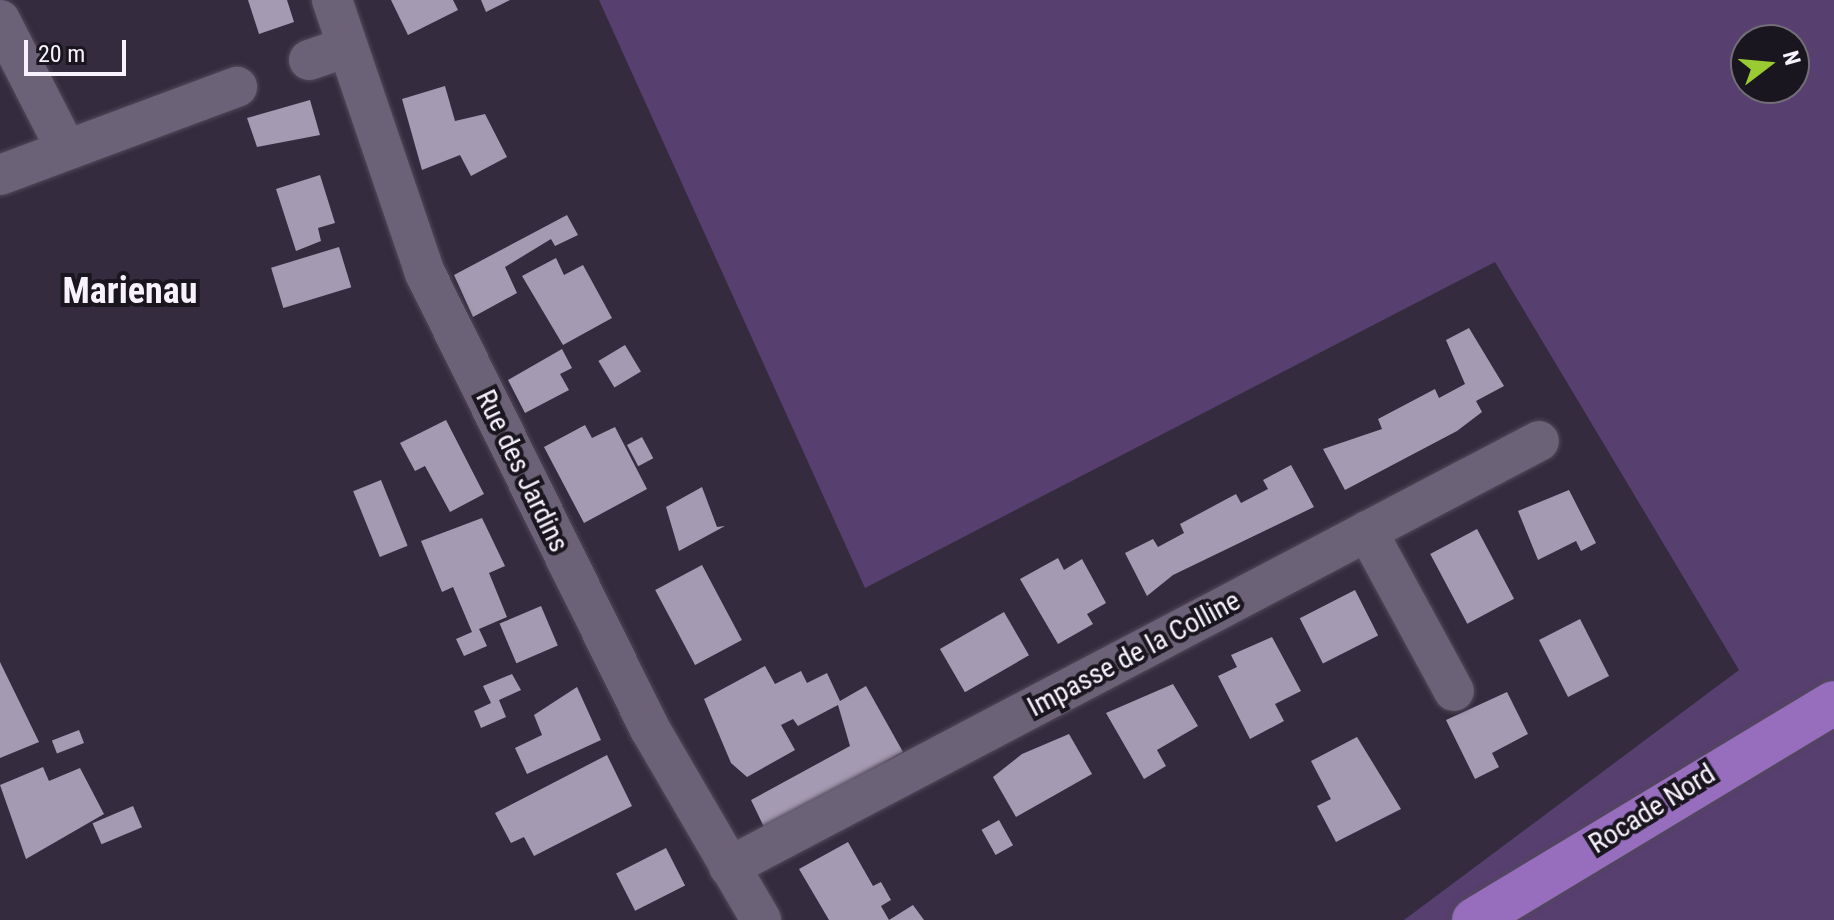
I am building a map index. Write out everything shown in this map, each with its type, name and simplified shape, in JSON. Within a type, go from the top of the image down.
[{"type":"main road","name":"Rocade Nord","points":[[1474,920],[1834,703]]},
{"type":"street","name":"Rue des Jardins","points":[[332,0],[328,54],[425,273],[650,729],[761,920]]},
{"type":"street","points":[[0,20],[66,149]]},
{"type":"street","points":[[0,175],[237,87]]},
{"type":"street","name":"Impasse de la Colline","points":[[729,867],[1539,441]]},
{"type":"street","points":[[1367,531],[1454,691]]},
{"type":"shaded area","points":[[599,0],[1834,0],[1834,920],[1404,920],[1739,670],[1495,262],[865,588]]},
{"type":"building","points":[[248,0],[287,0],[294,22],[259,34]]},
{"type":"building","points":[[391,0],[453,0],[458,10],[408,35]]},
{"type":"building","points":[[481,0],[510,0],[486,12]]},
{"type":"building","points":[[445,86],[455,121],[485,114],[507,157],[471,176],[460,155],[422,170],[402,99]]},
{"type":"building","points":[[310,100],[320,135],[257,147],[247,118]]},
{"type":"building","points":[[320,175],[335,223],[318,228],[321,241],[296,251],[276,189]]},
{"type":"building","points":[[567,215],[578,235],[555,246],[551,239],[505,267],[517,293],[473,317],[454,275]]},
{"type":"building","points":[[339,247],[351,287],[283,308],[271,268]]},
{"type":"building","points":[[556,258],[564,275],[583,265],[612,318],[563,345],[522,276]]},
{"type":"building","points":[[1469,328],[1504,386],[1476,401],[1482,412],[1457,431],[1345,490],[1323,449],[1382,429],[1378,419],[1435,389],[1439,398],[1465,384],[1446,340]]},
{"type":"building","points":[[625,345],[641,372],[614,388],[598,361]]},
{"type":"building","points":[[562,349],[572,368],[560,374],[569,390],[525,413],[508,380]]},
{"type":"building","points":[[446,420],[484,494],[450,512],[425,466],[415,471],[400,443]]},
{"type":"building","points":[[585,425],[592,438],[615,427],[647,489],[584,523],[544,447]]},
{"type":"building","points":[[642,437],[653,458],[638,466],[627,445]]},
{"type":"building","points":[[1291,465],[1314,507],[1173,575],[1147,596],[1125,553],[1153,539],[1158,547],[1184,533],[1180,524],[1236,494],[1241,503],[1268,489],[1263,480]]},
{"type":"building","points":[[381,480],[408,546],[380,557],[353,491]]},
{"type":"building","points":[[702,487],[717,527],[725,526],[679,551],[666,507]]},
{"type":"building","points":[[1569,490],[1596,543],[1581,551],[1576,541],[1538,560],[1518,511]]},
{"type":"building","points":[[482,518],[505,566],[489,573],[507,617],[479,629],[487,646],[464,656],[456,639],[472,632],[453,587],[442,592],[421,541]]},
{"type":"building","points":[[1477,529],[1514,599],[1467,624],[1430,554]]},
{"type":"building","points":[[1058,558],[1064,570],[1082,559],[1106,603],[1087,614],[1093,624],[1058,644],[1020,579]]},
{"type":"building","points":[[702,565],[742,640],[695,665],[655,590]]},
{"type":"building","points":[[1355,590],[1378,635],[1323,664],[1300,618]]},
{"type":"building","points":[[541,606],[558,646],[516,663],[500,624]]},
{"type":"building","points":[[1004,612],[1029,655],[965,692],[940,649]]},
{"type":"building","points":[[1580,619],[1609,676],[1568,697],[1539,640]]},
{"type":"building","points":[[1272,637],[1301,691],[1275,704],[1284,721],[1250,739],[1218,676],[1237,667],[1231,655]]},
{"type":"building","points":[[0,662],[39,742],[0,758]]},
{"type":"building","points":[[765,666],[775,684],[801,671],[807,683],[827,673],[840,701],[866,686],[903,752],[765,829],[751,800],[850,746],[838,705],[798,726],[793,719],[781,725],[795,750],[747,777],[731,763],[704,699]]},
{"type":"building","points":[[512,674],[521,690],[499,700],[506,717],[481,728],[474,711],[491,703],[483,686]]},
{"type":"building","points":[[1173,684],[1198,726],[1157,750],[1166,766],[1144,779],[1106,713]]},
{"type":"building","points":[[577,687],[601,740],[527,774],[515,748],[542,735],[534,715]]},
{"type":"building","points":[[1507,692],[1528,734],[1492,753],[1499,767],[1475,779],[1446,720]]},
{"type":"building","points":[[79,730],[84,743],[57,753],[52,740]]},
{"type":"building","points":[[1069,734],[1092,774],[1016,817],[993,777],[1022,754]]},
{"type":"building","points":[[1357,737],[1401,809],[1336,842],[1317,806],[1331,799],[1311,761]]},
{"type":"building","points":[[607,755],[632,806],[534,856],[524,837],[511,843],[495,813]]},
{"type":"building","points":[[43,767],[49,781],[80,768],[104,814],[26,859],[0,785]]},
{"type":"building","points":[[133,806],[142,827],[101,844],[92,823]]},
{"type":"building","points":[[999,820],[1013,845],[996,855],[982,830]]},
{"type":"building","points":[[848,842],[873,886],[881,882],[891,900],[881,906],[889,920],[829,920],[799,869]]},
{"type":"building","points":[[666,848],[685,885],[635,911],[616,873]]},
{"type":"building","points":[[913,905],[924,920],[889,920]]},
{"type":"district","name":"Marienau","points":[[130,292]]}]
